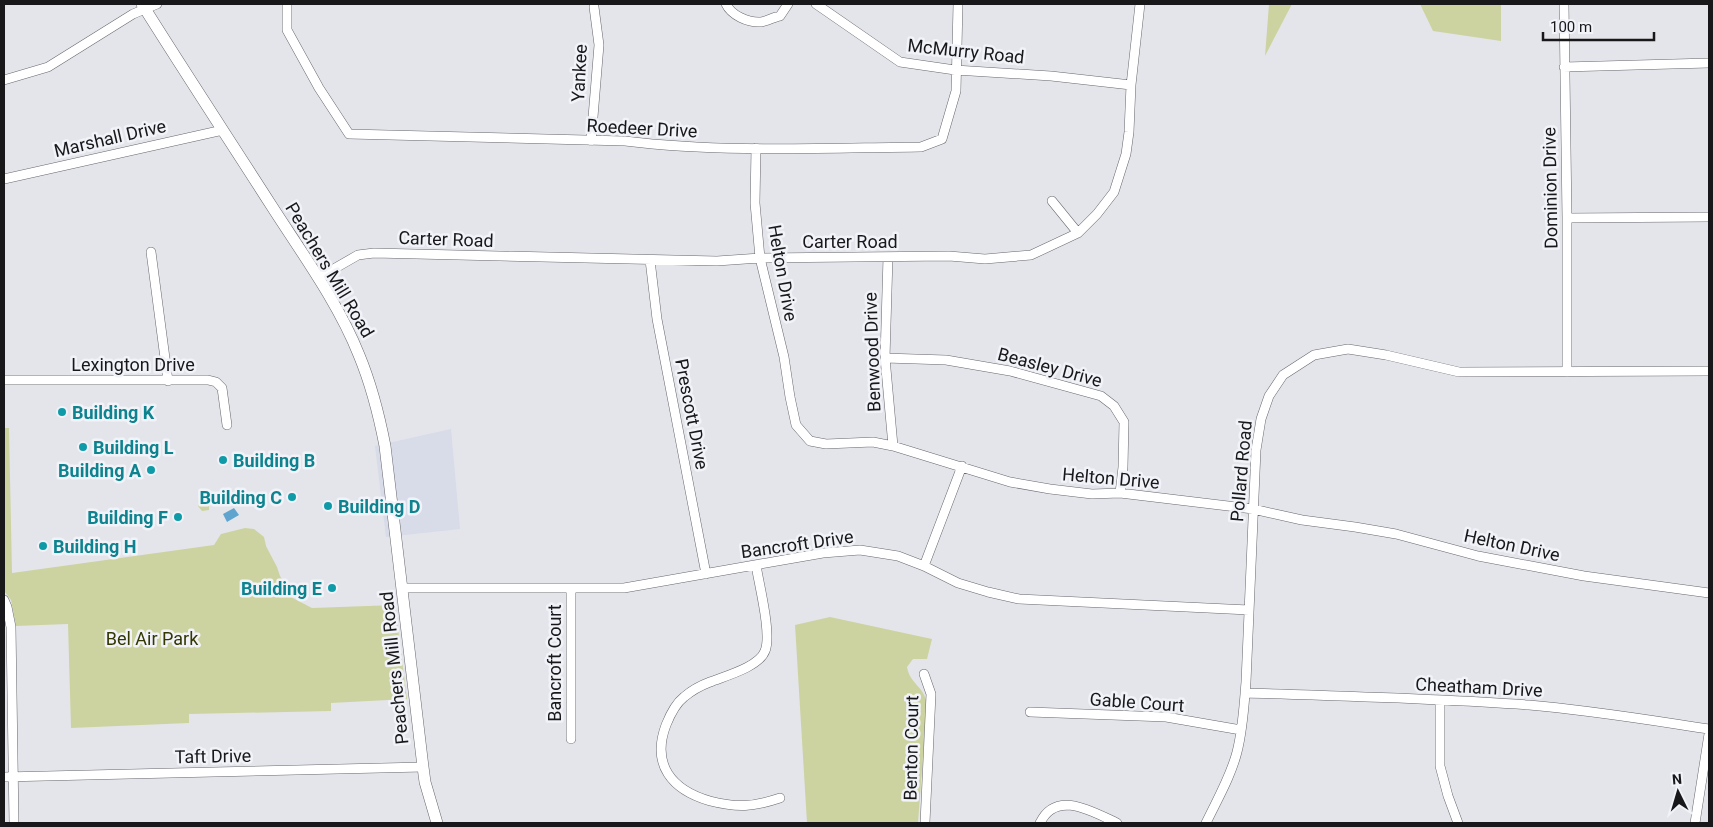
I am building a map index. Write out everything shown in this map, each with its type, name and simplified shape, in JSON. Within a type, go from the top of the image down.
[{"type":"main road","name":"Peachers Mill Road","points":[[143,6],[318,278],[359,353],[376,404],[387,462],[423,767],[428,795],[437,823]]},
{"type":"street","points":[[4,80],[48,67],[143,6],[157,4]]},
{"type":"street","name":"Roedeer Drive","points":[[287,4],[287,30],[319,88],[349,134],[756,148],[921,146],[942,139],[956,91],[958,4]]},
{"type":"street","points":[[726,4],[740,18],[760,22],[780,16],[788,4]]},
{"type":"street","name":"McMurry Road","points":[[816,4],[900,62],[956,70],[1051,76],[1131,85]]},
{"type":"street","name":"Carter Road","points":[[318,278],[358,255],[374,254],[717,261],[760,258],[948,256],[985,259],[1031,255],[1078,233],[1097,214],[1114,192],[1126,154],[1140,4]]},
{"type":"street","name":"Dominion Drive","points":[[1564,4],[1567,218],[1566,372]]},
{"type":"street","name":"Yankee","points":[[591,141],[599,45],[594,7]]},
{"type":"street","points":[[1564,66],[1709,63]]},
{"type":"street","name":"Marshall Drive","points":[[4,179],[223,130]]},
{"type":"street","name":"Helton Drive","points":[[756,148],[755,203],[760,258],[784,357],[796,425],[810,441],[826,444],[873,442],[962,466],[1010,482],[1092,494],[1120,493],[1253,509],[1302,520],[1396,534],[1478,556],[1584,576],[1709,593]]},
{"type":"street","points":[[1052,201],[1078,233]]},
{"type":"street","points":[[1567,218],[1709,217]]},
{"type":"street","points":[[151,252],[168,381]]},
{"type":"street","name":"Benwood Drive","points":[[888,257],[885,358],[893,446]]},
{"type":"street","name":"Prescott Drive","points":[[650,260],[658,320],[706,574]]},
{"type":"street","name":"Pollard Road","points":[[1206,823],[1238,752],[1245,693],[1256,450],[1261,418],[1269,396],[1283,376],[1314,355],[1348,349],[1386,355],[1459,372],[1709,371]]},
{"type":"street","name":"Beasley Drive","points":[[885,358],[946,360],[1001,370],[1101,396],[1114,406],[1124,422],[1123,467],[1120,493]]},
{"type":"street","name":"Lexington Drive","points":[[4,380],[208,380],[216,382],[222,388],[227,425]]},
{"type":"street","points":[[924,566],[962,466]]},
{"type":"street","name":"Bancroft Drive","points":[[402,588],[637,587],[823,553],[854,550],[874,551],[898,556],[924,566],[958,583],[1019,599],[1249,610]]},
{"type":"street","points":[[756,566],[766,614],[768,638],[765,652],[755,662],[733,674],[708,682],[683,697],[671,713],[662,737],[662,762],[672,781],[689,794],[710,801],[733,806],[756,806],[780,798]]},
{"type":"street","name":"Bancroft Court","points":[[571,588],[571,739]]},
{"type":"street","points":[[4,600],[10,627],[8,777],[14,823]]},
{"type":"street","name":"Benton Court","points":[[924,674],[931,694],[925,823]]},
{"type":"street","name":"Cheatham Drive","points":[[1245,693],[1529,705],[1589,711],[1709,729]]},
{"type":"street","points":[[1440,701],[1440,766],[1458,823]]},
{"type":"street","name":"Gable Court","points":[[1030,712],[1166,717],[1241,730]]},
{"type":"street","points":[[1695,823],[1709,734]]},
{"type":"street","name":"Taft Drive","points":[[8,777],[423,767]]},
{"type":"street","points":[[1040,823],[1048,812],[1054,808],[1070,805],[1084,808],[1117,823]]},
{"type":"shaded area","points":[[451,429],[460,529],[386,537],[375,446]]},
{"type":"green space","points":[[1269,4],[1292,4],[1265,56]]},
{"type":"green space","points":[[1420,4],[1501,4],[1501,41],[1433,31]]},
{"type":"green space","name":"Bel Air Park","points":[[4,428],[9,428],[12,573],[214,545],[221,534],[245,528],[254,529],[264,537],[266,546],[285,584],[287,595],[312,608],[395,605],[407,699],[331,703],[331,711],[189,714],[189,723],[71,728],[68,624],[16,626],[11,600],[4,591]]},
{"type":"green space","points":[[205,497],[209,502],[209,510],[202,511],[198,506],[198,498]]},
{"type":"green space","points":[[830,617],[932,639],[927,659],[913,659],[907,667],[911,677],[923,693],[927,704],[918,823],[807,823],[795,625]]},
{"type":"water","points":[[234,508],[239,515],[227,522],[223,514]]},
{"type":"place","name":"Building K","points":[[62,412]]},
{"type":"place","name":"Building L","points":[[83,447]]},
{"type":"place","name":"Building B","points":[[223,460]]},
{"type":"place","name":"Building A","points":[[151,470]]},
{"type":"place","name":"Building C","points":[[292,497]]},
{"type":"place","name":"Building D","points":[[328,506]]},
{"type":"place","name":"Building F","points":[[178,517]]},
{"type":"place","name":"Building H","points":[[43,546]]},
{"type":"place","name":"Building E","points":[[332,588]]}]
